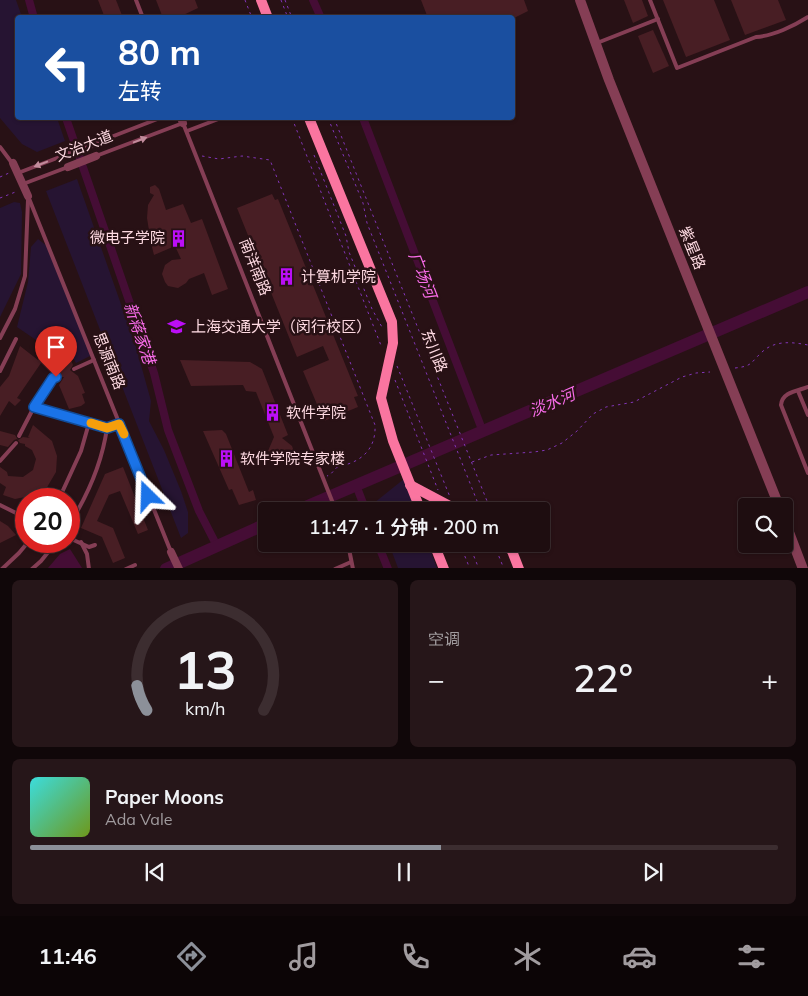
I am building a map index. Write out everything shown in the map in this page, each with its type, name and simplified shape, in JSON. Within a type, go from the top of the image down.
[{"type":"main road","points":[[261,0],[267,15]]},
{"type":"main road","points":[[310,120],[392,322],[393,365],[381,398],[392,440],[417,502]]},
{"type":"main road","points":[[410,485],[442,502]]},
{"type":"main road","points":[[437,552],[444,568]]},
{"type":"main road","points":[[512,552],[519,568]]},
{"type":"street","name":"紫星路","points":[[580,0],[776,498]]},
{"type":"street","name":"文治大道","points":[[65,155],[92,144]]},
{"type":"street","name":"文治大道","points":[[68,167],[96,156]]},
{"type":"street","name":"思源南路","points":[[16,169],[28,196]]},
{"type":"street","points":[[793,542],[803,568]]},
{"type":"street","name":"思源南路","points":[[171,552],[179,568]]},
{"type":"lane","points":[[136,0],[142,15]]},
{"type":"lane","points":[[650,0],[677,68],[756,37],[764,37],[799,23],[808,17]]},
{"type":"lane","points":[[596,43],[658,19]]},
{"type":"lane","name":"文治大道","points":[[92,144],[155,120]]},
{"type":"lane","name":"文治大道","points":[[96,156],[182,120]]},
{"type":"lane","name":"南洋南路","points":[[182,120],[333,502]]},
{"type":"lane","points":[[187,131],[216,120]]},
{"type":"lane","points":[[0,147],[16,169]]},
{"type":"lane","name":"文治大道","points":[[16,169],[65,155]]},
{"type":"lane","name":"文治大道","points":[[24,186],[68,167]]},
{"type":"lane","points":[[0,338],[15,309],[25,276],[28,196]]},
{"type":"lane","name":"思源南路","points":[[28,196],[171,552]]},
{"type":"lane","points":[[0,371],[16,338]]},
{"type":"lane","points":[[74,368],[94,360]]},
{"type":"lane","points":[[19,436],[34,407],[53,378],[56,377]]},
{"type":"lane","points":[[808,387],[787,394],[781,400],[781,405],[808,473]]},
{"type":"lane","points":[[798,391],[808,415]]},
{"type":"lane","points":[[34,407],[107,428],[119,424]]},
{"type":"lane","points":[[64,488],[81,451],[88,423]]},
{"type":"lane","points":[[80,508],[103,452],[107,428]]},
{"type":"lane","points":[[0,461],[16,443]]},
{"type":"lane","points":[[0,504],[15,512]]},
{"type":"lane","points":[[81,542],[89,547],[95,545]]},
{"type":"lane","points":[[81,542],[87,554],[89,568]]},
{"type":"lane","points":[[349,552],[353,568]]},
{"type":"lane","points":[[2,568],[19,553]]},
{"type":"lane","points":[[32,568],[46,553]]},
{"type":"lane","points":[[336,568],[351,562]]},
{"type":"lane","points":[[126,568],[134,565]]},
{"type":"path","points":[[245,0],[251,15]]},
{"type":"path","points":[[281,0],[287,15]]},
{"type":"path","points":[[285,0],[291,15]]},
{"type":"path","points":[[293,120],[393,365],[452,502]]},
{"type":"path","name":"东川路","points":[[329,120],[478,502]]},
{"type":"path","points":[[335,120],[487,502]]},
{"type":"path","points":[[314,154],[346,236],[349,252],[372,309],[383,330]]},
{"type":"path","points":[[196,155],[219,158],[242,156],[270,160],[375,425],[376,435],[367,453],[359,460],[336,468],[324,480]]},
{"type":"path","points":[[0,177],[16,169]]},
{"type":"path","points":[[0,198],[24,186]]},
{"type":"path","points":[[735,368],[747,366],[763,351],[774,344],[790,342],[808,345]]},
{"type":"path","points":[[472,463],[491,455],[548,450],[562,443],[593,414],[606,407],[634,402],[682,377],[710,372]]},
{"type":"path","points":[[395,381],[433,477]]},
{"type":"path","points":[[463,552],[470,568]]},
{"type":"path","points":[[472,552],[479,568]]},
{"type":"path","points":[[497,552],[504,568]]},
{"type":"shaded area","points":[[0,0],[16,0],[21,15],[15,15],[15,120],[58,120],[65,141],[37,152],[22,144],[0,118]]},
{"type":"shaded area","points":[[77,179],[136,347],[151,401],[149,421],[164,450],[188,512],[188,533],[181,538],[46,191]]},
{"type":"shaded area","points":[[14,202],[20,203],[22,212],[21,274],[0,317],[0,208]]},
{"type":"shaded area","points":[[38,239],[48,247],[92,355],[76,363],[57,328],[39,342],[17,327],[28,282],[31,247]]},
{"type":"shaded area","points":[[404,479],[413,502],[375,502]]},
{"type":"shaded area","points":[[392,552],[431,552],[437,568],[398,568]]},
{"type":"shaded area","points":[[73,553],[82,568],[48,568],[60,554]]},
{"type":"building","points":[[98,0],[116,0],[122,15],[104,15]]},
{"type":"building","points":[[156,0],[195,0],[198,8],[183,15],[162,15]]},
{"type":"building","points":[[421,0],[524,0],[528,11],[515,18],[515,15],[427,15]]},
{"type":"building","points":[[624,0],[642,0],[648,16],[633,23]]},
{"type":"building","points":[[663,0],[714,0],[730,40],[686,57]]},
{"type":"building","points":[[731,0],[778,0],[786,20],[745,35]]},
{"type":"building","points":[[653,30],[669,66],[653,73],[638,36]]},
{"type":"building","name":"微电子学院","points":[[155,185],[159,189],[166,210],[183,204],[191,223],[202,219],[228,289],[212,295],[204,273],[189,279],[178,288],[168,286],[165,282],[162,274],[165,265],[172,260],[181,259],[175,246],[154,255],[147,218],[148,205],[154,195],[150,193],[150,187]]},
{"type":"building","name":"计算机学院","points":[[272,194],[275,200],[278,199],[358,396],[354,397],[358,407],[324,421],[303,371],[329,360],[323,346],[297,357],[237,208]]},
{"type":"building","points":[[62,337],[73,365],[70,370],[78,376],[85,393],[82,394],[85,403],[69,409],[59,385],[64,377],[60,377],[57,373],[53,375],[41,363],[17,398],[21,400],[15,406],[9,401],[0,416],[0,387],[9,376],[20,346],[38,360],[43,344]]},
{"type":"building","name":"软件学院","points":[[180,360],[250,362],[262,369],[288,435],[282,438],[292,446],[294,452],[291,460],[283,463],[275,460],[272,452],[268,451],[274,437],[256,392],[246,391],[243,385],[191,386]]},
{"type":"building","points":[[33,425],[52,441],[57,456],[56,472],[47,488],[15,488],[15,499],[3,495],[6,487],[0,483],[0,467],[7,472],[8,476],[23,477],[33,470],[36,459],[32,450],[25,446],[25,444],[20,443],[17,439],[8,447],[0,445],[0,431],[15,435],[18,440],[23,437],[30,438],[28,437]]},
{"type":"building","name":"软件学院专家楼","points":[[222,430],[226,434],[249,492],[253,490],[256,500],[239,505],[232,489],[229,490],[203,431]]},
{"type":"building","points":[[123,467],[148,530],[138,534],[120,491],[109,495],[97,521],[113,528],[125,558],[113,563],[102,537],[81,528],[105,474]]},
{"type":"building","points":[[0,521],[8,526],[15,536],[0,543]]},
{"type":"waterway","name":"新蒋家港","points":[[29,0],[33,15]]},
{"type":"waterway","name":"广场河","points":[[313,0],[320,15]]},
{"type":"waterway","name":"新蒋家港","points":[[67,120],[154,373],[168,430],[199,511],[217,546]]},
{"type":"waterway","name":"广场河","points":[[364,120],[483,432]]},
{"type":"waterway","name":"淡水河","points":[[317,502],[808,292]]},
{"type":"waterway","points":[[356,485],[363,502]]},
{"type":"waterway","name":"新蒋家港","points":[[168,568],[258,528]]},
{"type":"waterway","points":[[381,552],[388,568]]},
{"type":"slow traffic","points":[[91,423],[107,428],[119,424],[124,434]]},
{"type":"place","name":"微电子学院","points":[[179,238]]},
{"type":"place","name":"计算机学院","points":[[287,277]]},
{"type":"place","name":"上海交通大学（闵行校区）","points":[[177,327]]},
{"type":"place","name":"软件学院","points":[[272,413]]},
{"type":"place","name":"软件学院专家楼","points":[[226,459]]},
{"type":"route","points":[[56,377],[53,378],[34,407],[107,428],[119,424],[148,496]]}]
